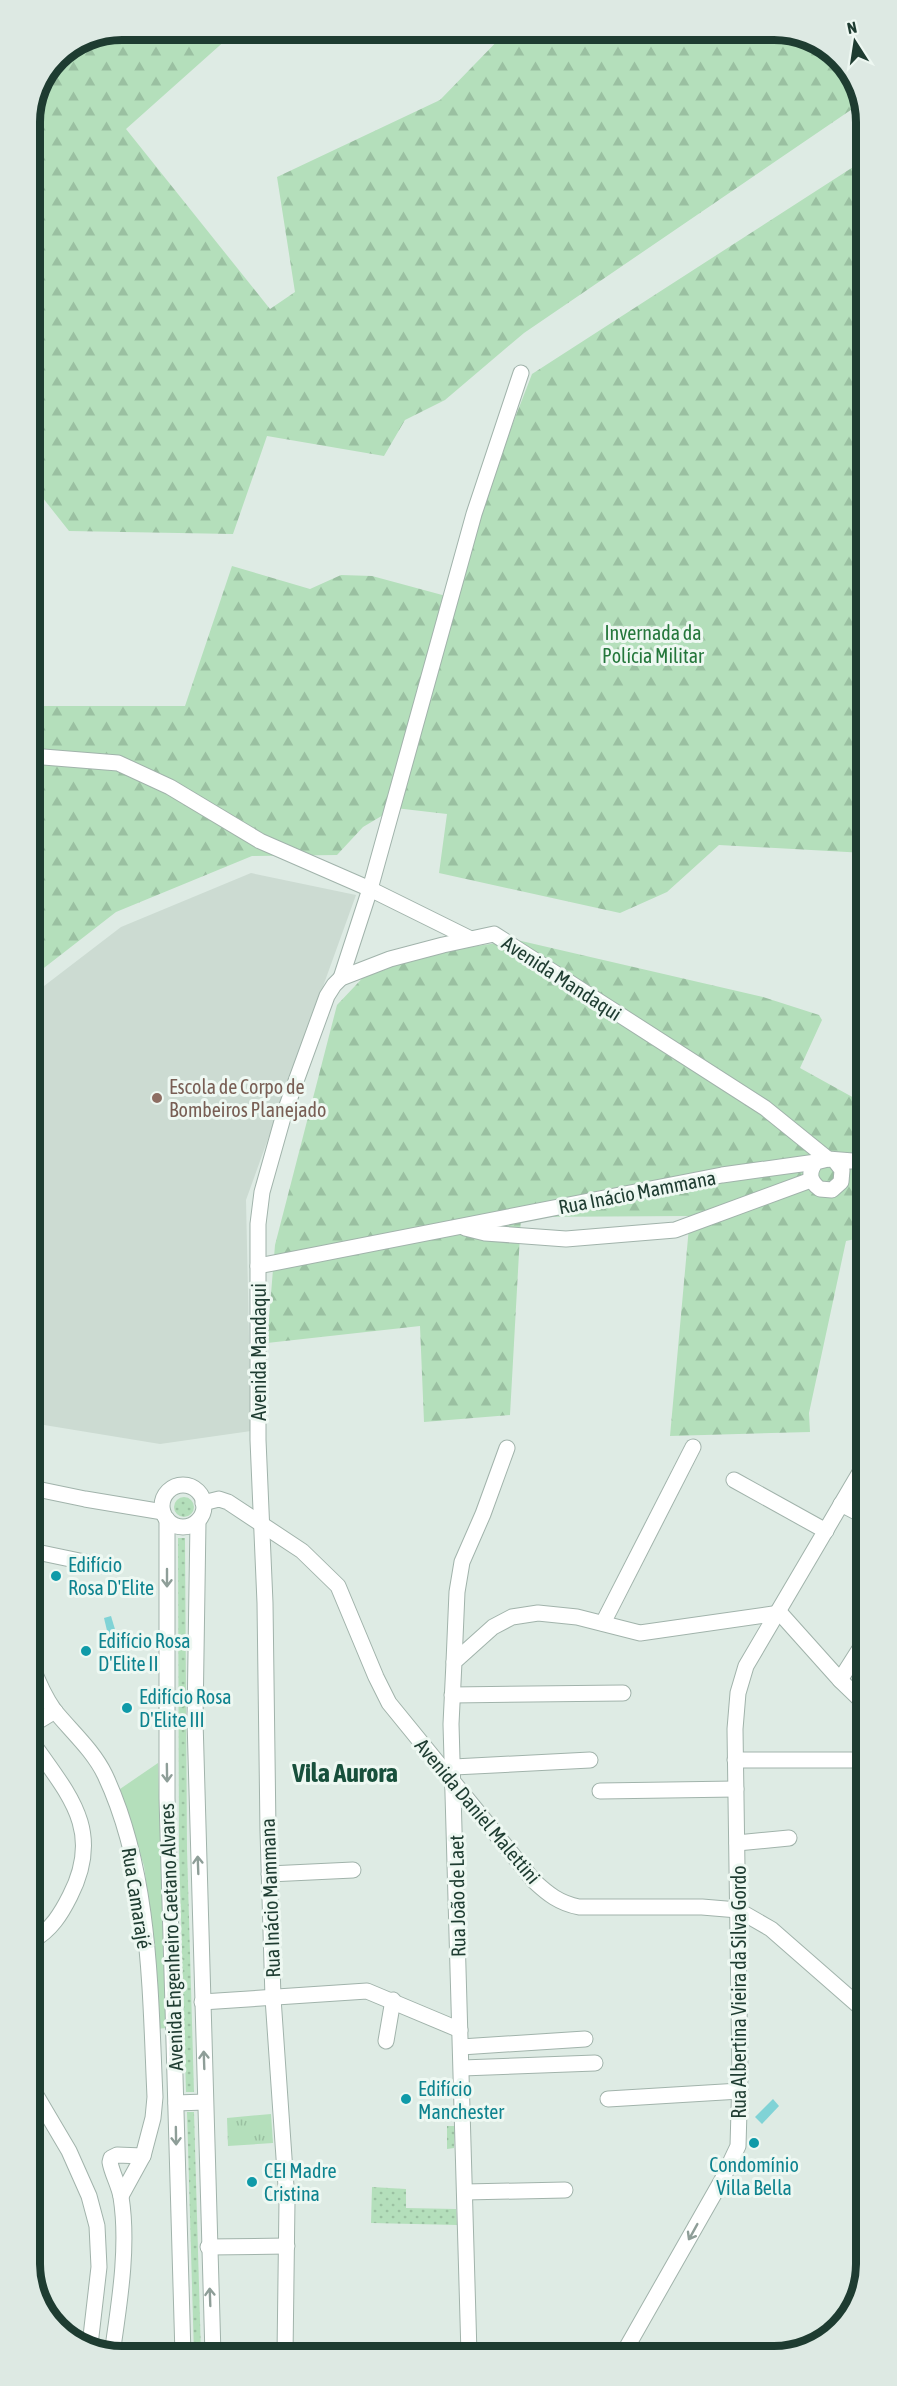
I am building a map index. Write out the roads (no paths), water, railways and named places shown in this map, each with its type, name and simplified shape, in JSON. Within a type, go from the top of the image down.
[{"type":"street","points":[[341,978],[370,889],[474,514],[521,373]]},
{"type":"street","points":[[41,757],[118,763],[170,787],[260,841],[370,889],[469,938]]},
{"type":"street","name":"Avenida Mandaqui","points":[[258,1440],[258,1224],[262,1192],[284,1114],[327,996],[341,978],[390,959],[469,938],[494,934],[765,1108],[826,1160]]},
{"type":"street","points":[[826,1160],[842,1170],[843,1176],[837,1187],[832,1190],[820,1189],[812,1180],[812,1167],[826,1160]]},
{"type":"street","name":"Rua Inácio Mammana","points":[[258,1266],[722,1175],[826,1160],[856,1162]]},
{"type":"street","name":"Rua Inácio Mammana","points":[[459,1226],[485,1233],[566,1239],[675,1230],[812,1180]]},
{"type":"street","name":"Rua Inácio Mammana","points":[[258,1440],[265,1603],[273,1998],[286,2165],[285,2345]]},
{"type":"street","points":[[603,1623],[693,1447]]},
{"type":"street","name":"Rua João de Laet","points":[[470,2346],[452,1695],[457,1592],[462,1562],[483,1514],[507,1448]]},
{"type":"street","points":[[734,1480],[826,1531]]},
{"type":"street","name":"Rua Albertina Vieira da Silva Gordo","points":[[628,2346],[733,2157],[739,2135],[735,1729],[741,1679],[856,1480]]},
{"type":"street","points":[[40,1490],[165,1516],[176,1526],[182,1527],[188,1527],[198,1521],[204,1503],[194,1488],[176,1487],[166,1494],[163,1500],[165,1516]]},
{"type":"street","name":"Avenida Daniel Malettini","points":[[204,1503],[222,1500],[302,1551],[338,1586],[389,1703],[534,1881],[563,1904],[579,1908],[702,1907],[738,1910],[771,1929],[856,2003]]},
{"type":"street","points":[[842,1504],[856,1512]]},
{"type":"street","name":"Avenida Engenheiro Caetano Alvares","points":[[165,1516],[167,1798],[183,2345]]},
{"type":"street","name":"Avenida Engenheiro Caetano Alvares","points":[[198,1521],[195,1720],[213,2345]]},
{"type":"street","points":[[40,1553],[94,1564]]},
{"type":"street","points":[[454,1662],[493,1627],[512,1617],[538,1613],[577,1617],[628,1631],[651,1633],[780,1613],[856,1695]]},
{"type":"street","points":[[840,1680],[856,1655]]},
{"type":"street","name":"Rua Camarajé","points":[[40,1689],[104,1772],[119,1809],[134,1860],[146,1955],[155,2097],[153,2118],[143,2156],[121,2196]]},
{"type":"street","points":[[452,1695],[624,1693]]},
{"type":"street","points":[[40,1720],[55,1711]]},
{"type":"street","points":[[40,1755],[78,1813],[84,1832],[85,1853],[74,1888],[62,1912],[48,1930],[40,1935]]},
{"type":"street","points":[[454,1767],[590,1760]]},
{"type":"street","points":[[735,1760],[856,1760]]},
{"type":"street","points":[[600,1791],[736,1788]]},
{"type":"street","points":[[737,1843],[789,1840]]},
{"type":"street","points":[[269,1874],[353,1870]]},
{"type":"street","points":[[202,2002],[367,1991],[460,2030]]},
{"type":"street","points":[[386,2041],[393,2000]]},
{"type":"street","points":[[461,2047],[585,2039]]},
{"type":"street","points":[[462,2068],[595,2063]]},
{"type":"street","points":[[608,2099],[740,2091]]},
{"type":"street","points":[[176,2103],[205,2102]]},
{"type":"street","points":[[40,2103],[69,2151],[89,2196],[97,2226],[99,2266],[91,2339]]},
{"type":"street","points":[[113,2345],[122,2288],[123,2249],[121,2196],[110,2159],[117,2155],[143,2156]]},
{"type":"street","points":[[465,2192],[565,2190]]},
{"type":"street","points":[[208,2247],[286,2247]]},
{"type":"water","points":[[111,1616],[117,1636],[109,1639],[104,1618]]},
{"type":"water","points":[[773,2099],[779,2106],[762,2124],[755,2117]]},
{"type":"place","name":"Escola de Corpo de Bombeiros Planejado","points":[[157,1098]]},
{"type":"place","name":"Edifício Rosa D'Elite","points":[[56,1576]]},
{"type":"place","name":"Edifício Rosa D'Elite II","points":[[86,1651]]},
{"type":"place","name":"Edifício Rosa D'Elite III","points":[[127,1708]]},
{"type":"place","name":"Edifício Manchester","points":[[406,2099]]},
{"type":"place","name":"Condomínio Villa Bella","points":[[754,2143]]},
{"type":"place","name":"CEI Madre Cristina","points":[[252,2182]]},
{"type":"district","name":"Vila Aurora","points":[[345,1773]]},
{"type":"park label","name":"Invernada da Polícia Militar","points":[[653,644]]}]
